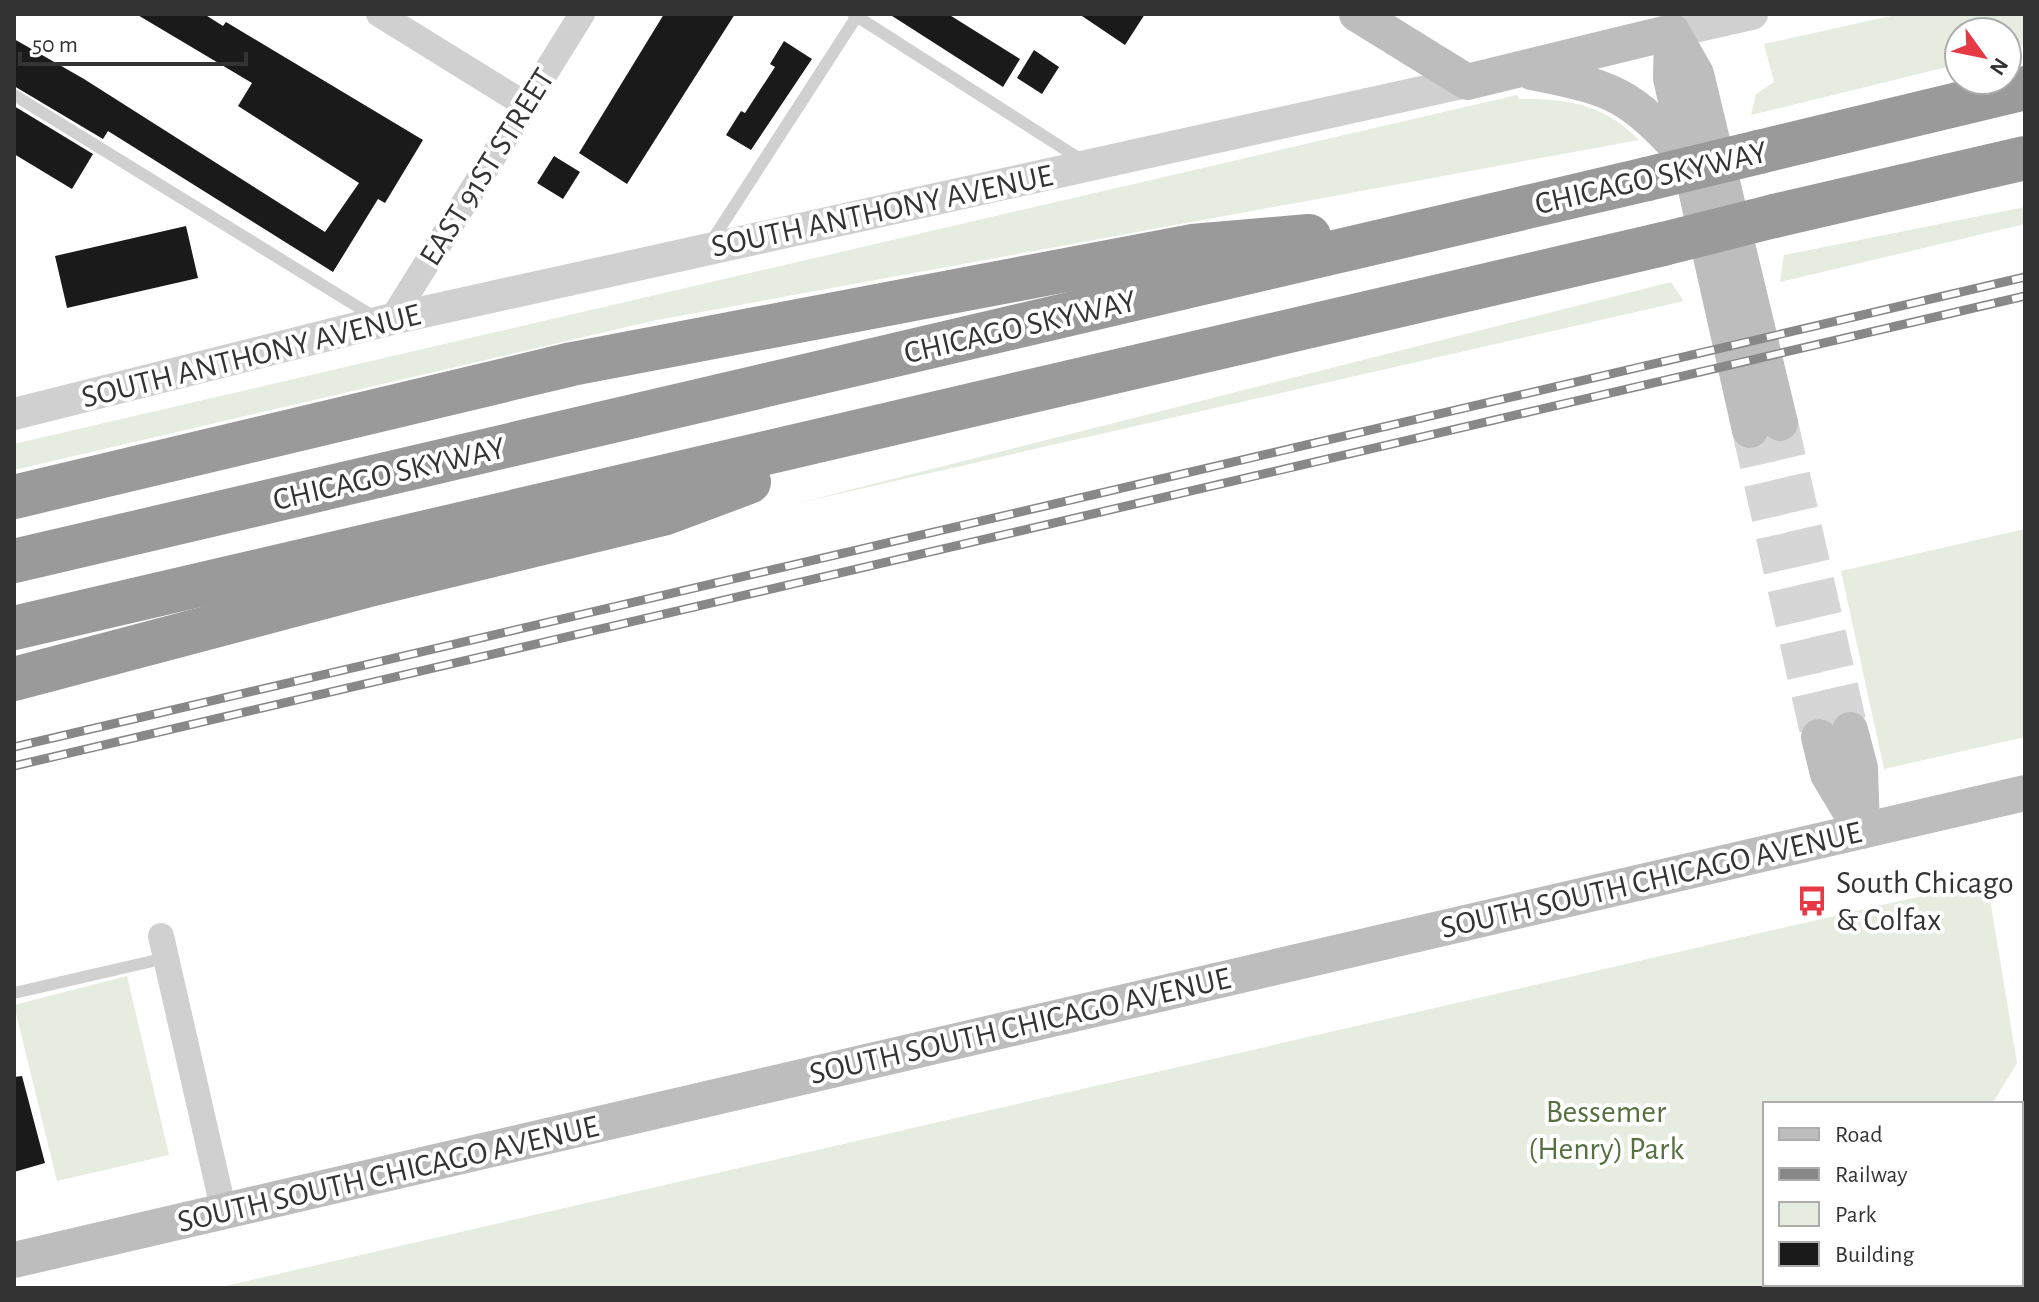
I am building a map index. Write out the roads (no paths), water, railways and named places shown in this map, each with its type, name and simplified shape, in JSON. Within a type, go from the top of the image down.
[{"type":"highway","name":"CHICAGO SKYWAY","points":[[14,561],[1455,225],[2025,88]]},
{"type":"highway","name":"CHICAGO SKYWAY","points":[[14,628],[2025,158]]},
{"type":"highway","points":[[14,497],[572,364],[1192,246],[1455,225]]},
{"type":"highway","points":[[14,679],[373,584],[666,513],[930,416]]},
{"type":"main road","points":[[1357,14],[1467,82]]},
{"type":"main road","points":[[1673,23],[1696,74],[1765,427],[1689,160],[1671,78],[1673,23]]},
{"type":"main road","name":"SOUTH ANTHONY AVENUE","points":[[1467,82],[1673,23]]},
{"type":"main road","points":[[1519,69],[1613,91],[1646,113],[1689,160]]},
{"type":"main road","points":[[1834,733],[1828,774],[1862,831]]},
{"type":"main road","name":"SOUTH SOUTH CHICAGO AVENUE","points":[[14,1260],[1862,831],[2024,800]]},
{"type":"street","points":[[379,14],[526,105]]},
{"type":"street","name":"EAST 91ST STREET","points":[[387,321],[582,14]]},
{"type":"street","name":"SOUTH ANTHONY AVENUE","points":[[1673,23],[1752,14]]},
{"type":"street","name":"SOUTH ANTHONY AVENUE","points":[[14,414],[387,321],[1467,82]]},
{"type":"street","points":[[164,947],[224,1212]]},
{"type":"lane","points":[[706,250],[855,15],[1090,165]]},
{"type":"lane","points":[[14,95],[387,321]]},
{"type":"lane","points":[[14,993],[164,947]]},
{"type":"tunnel","points":[[1780,423],[1850,730]]},
{"type":"tunnel","points":[[1750,430],[1819,737]]},
{"type":"railway","points":[[14,747],[2025,277]]},
{"type":"railway","points":[[14,766],[2025,296]]},
{"type":"place","name":"South Chicago & Colfax","points":[[1812,901]]},
{"type":"park label","name":"Bessemer (Henry) Park","points":[[1606,1130]]}]
